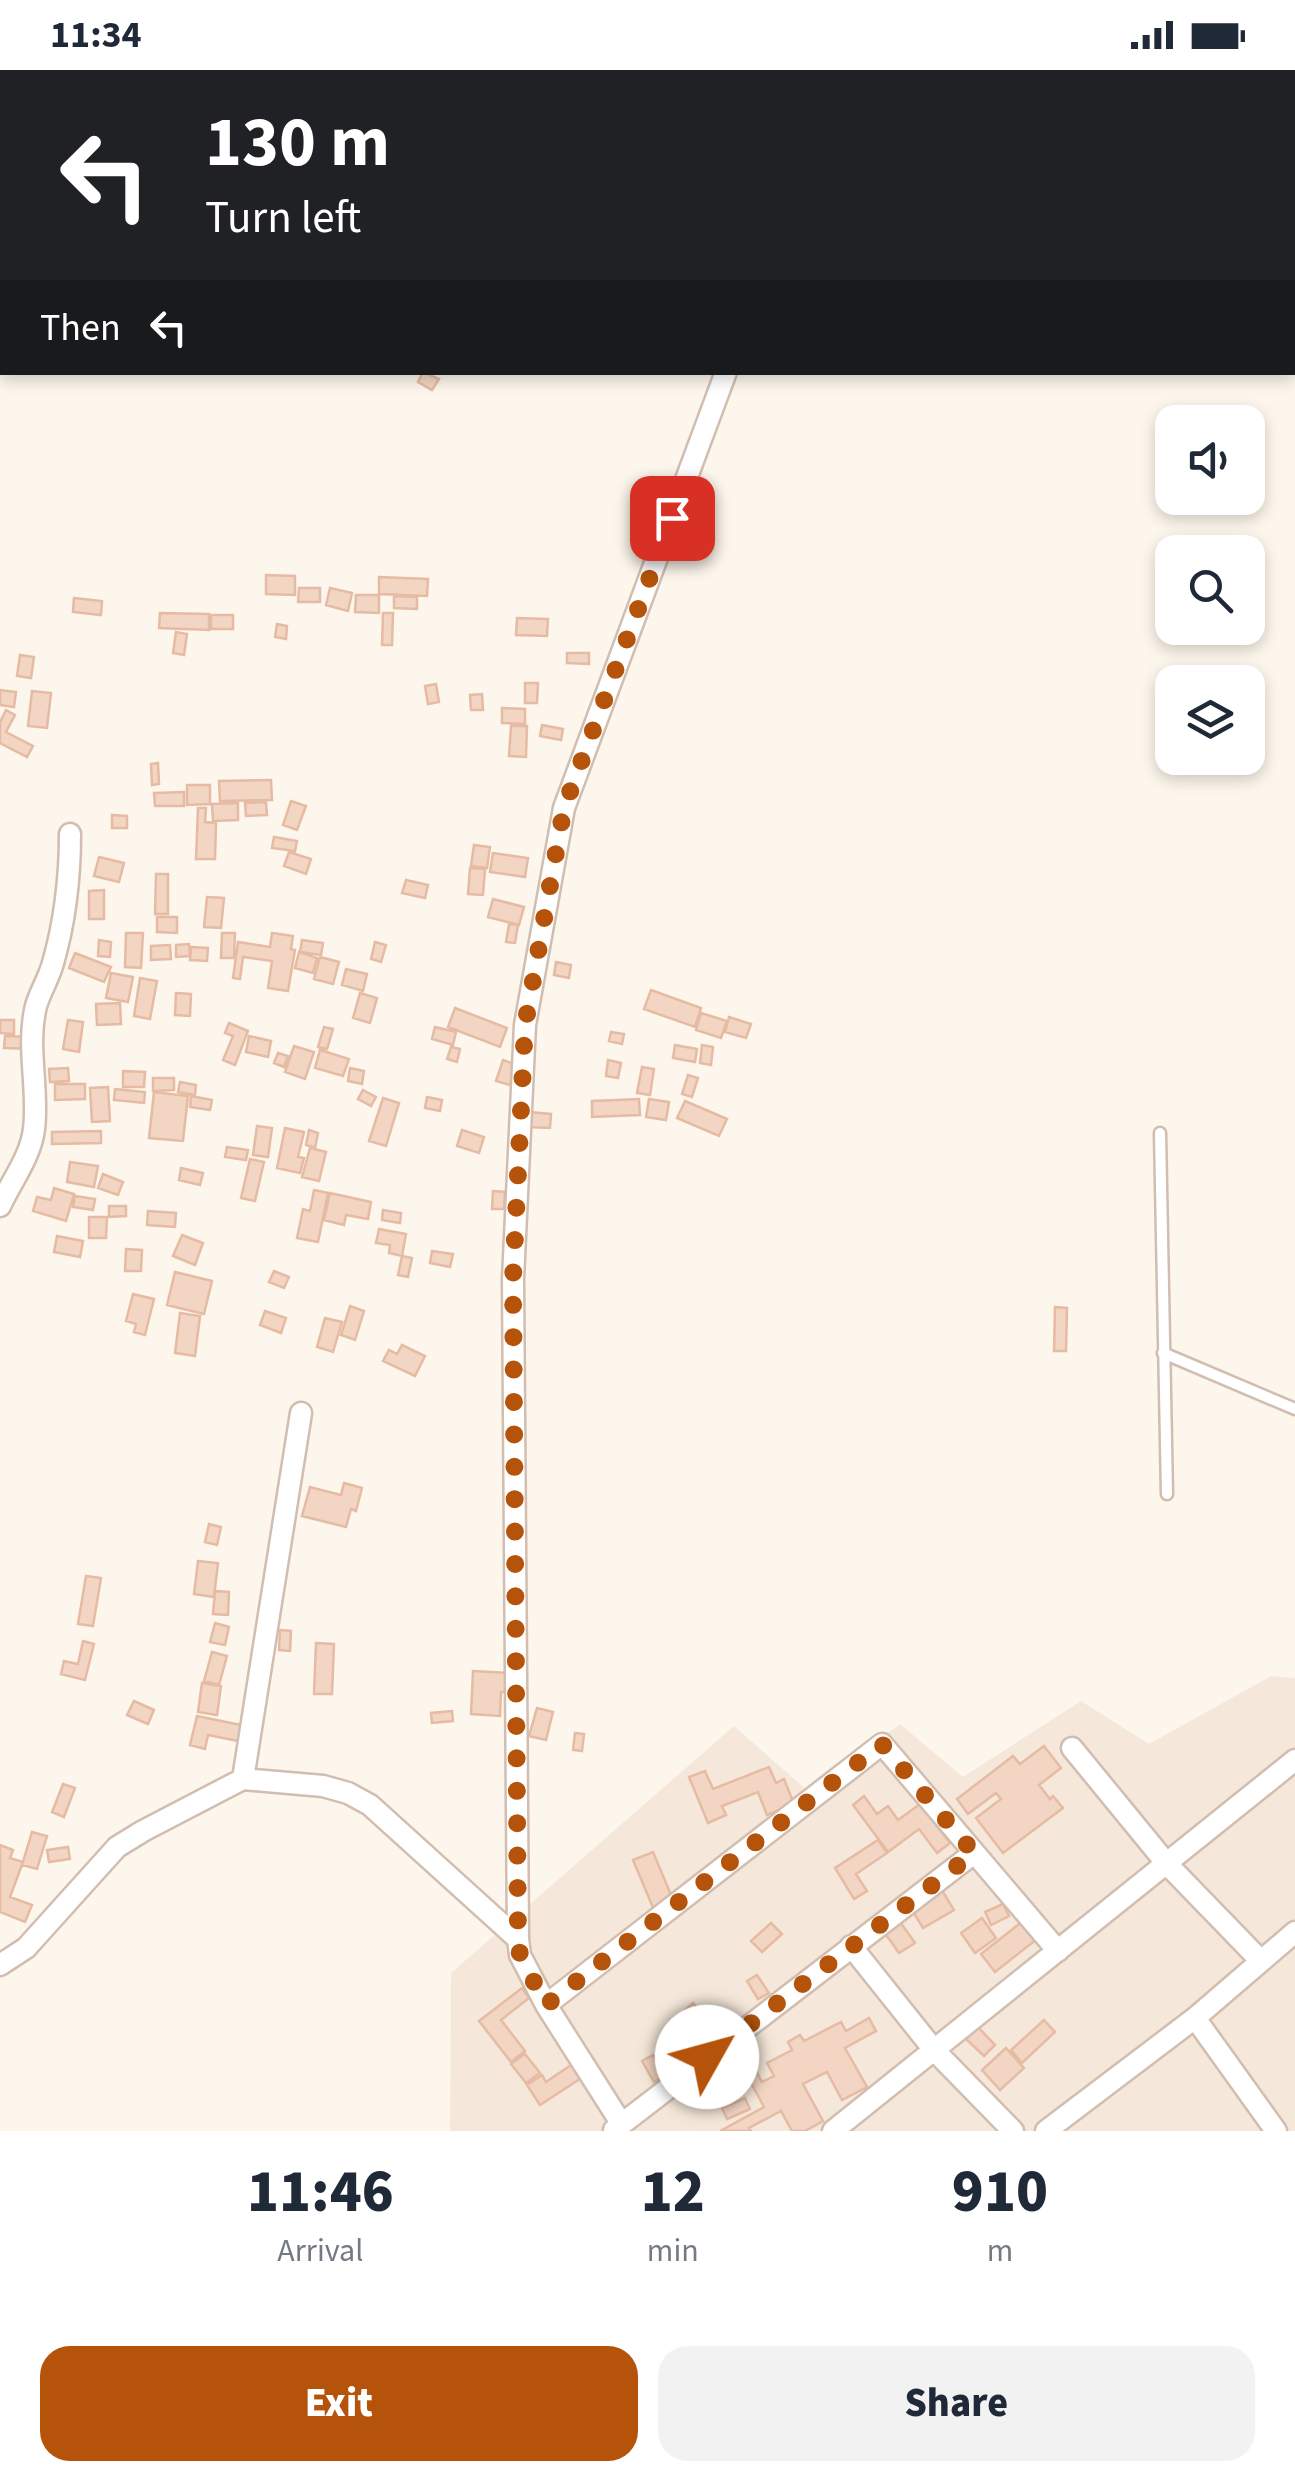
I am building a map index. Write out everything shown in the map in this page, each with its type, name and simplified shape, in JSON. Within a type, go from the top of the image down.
[{"type":"street","points":[[725,375],[564,808],[525,1025],[513,1279],[520,1955],[617,2127],[974,1853]]},
{"type":"street","points":[[0,1206],[34,1134],[36,1006],[46,988],[66,905],[70,834]]},
{"type":"street","points":[[243,1779],[301,1412]]},
{"type":"street","points":[[546,2005],[882,1744],[1058,1951]]},
{"type":"street","points":[[1072,1748],[1166,1864],[1261,1961]]},
{"type":"street","points":[[833,2131],[1295,1760]]},
{"type":"street","points":[[0,1965],[26,1948],[117,1847],[243,1779],[322,1786],[348,1793],[370,1805],[518,1939]]},
{"type":"street","points":[[1046,2131],[1194,2018],[1295,1932]]},
{"type":"street","points":[[851,1946],[934,2050],[1013,2131]]},
{"type":"street","points":[[1194,2018],[1276,2131]]},
{"type":"lane","points":[[1160,1132],[1167,1494]]},
{"type":"lane","points":[[1163,1353],[1295,1409]]},
{"type":"shaded area","points":[[1271,1676],[1295,1678],[1295,2131],[450,2131],[451,1973],[734,1726],[809,1792],[900,1724],[963,1777],[1081,1701],[1149,1744]]},
{"type":"building","points":[[422,375],[439,379],[432,390],[418,382]]},
{"type":"building","points":[[266,575],[295,576],[295,595],[266,594]]},
{"type":"building","points":[[379,577],[428,579],[427,596],[379,594]]},
{"type":"building","points":[[299,588],[320,588],[320,602],[298,602]]},
{"type":"building","points":[[330,588],[352,593],[348,611],[326,605]]},
{"type":"building","points":[[356,595],[379,595],[379,613],[355,612]]},
{"type":"building","points":[[394,596],[417,597],[417,609],[394,608]]},
{"type":"building","points":[[74,598],[102,601],[101,615],[73,612]]},
{"type":"building","points":[[160,613],[209,614],[209,630],[159,628]]},
{"type":"building","points":[[383,613],[393,613],[392,645],[382,645]]},
{"type":"building","points":[[211,615],[233,615],[233,629],[211,629]]},
{"type":"building","points":[[517,618],[548,619],[547,636],[516,635]]},
{"type":"building","points":[[277,624],[287,626],[286,639],[275,637]]},
{"type":"building","points":[[176,632],[187,634],[184,655],[173,653]]},
{"type":"building","points":[[567,653],[589,653],[589,664],[567,663]]},
{"type":"building","points":[[20,655],[34,657],[31,678],[17,676]]},
{"type":"building","points":[[525,683],[538,683],[537,703],[525,703]]},
{"type":"building","points":[[436,684],[439,702],[428,704],[425,686]]},
{"type":"building","points":[[0,690],[16,692],[14,707],[0,705]]},
{"type":"building","points":[[32,691],[51,693],[47,728],[28,726]]},
{"type":"building","points":[[482,694],[483,710],[471,710],[470,695]]},
{"type":"building","points":[[502,708],[525,709],[525,724],[502,723]]},
{"type":"building","points":[[6,710],[15,715],[6,732],[33,746],[27,757],[0,743],[0,722]]},
{"type":"building","points":[[542,725],[563,729],[561,740],[540,736]]},
{"type":"building","points":[[511,726],[527,726],[526,757],[509,756]]},
{"type":"building","points":[[158,763],[159,784],[152,785],[151,764]]},
{"type":"building","points":[[271,780],[272,800],[220,801],[219,781]]},
{"type":"building","points":[[187,785],[210,785],[210,804],[187,805]]},
{"type":"building","points":[[184,792],[184,806],[155,806],[154,793]]},
{"type":"building","points":[[291,801],[306,806],[297,830],[283,825]]},
{"type":"building","points":[[266,802],[267,815],[246,816],[245,803]]},
{"type":"building","points":[[238,803],[238,820],[213,821],[212,804]]},
{"type":"building","points":[[198,808],[206,808],[205,822],[216,823],[215,859],[196,859]]},
{"type":"building","points":[[112,815],[127,816],[127,828],[112,828]]},
{"type":"building","points":[[274,837],[297,841],[295,851],[272,848]]},
{"type":"building","points":[[474,845],[490,847],[487,868],[471,866]]},
{"type":"building","points":[[289,852],[311,859],[306,874],[284,866]]},
{"type":"building","points":[[493,853],[528,858],[525,877],[490,872]]},
{"type":"building","points":[[99,857],[124,863],[119,882],[94,876]]},
{"type":"building","points":[[470,868],[485,869],[483,895],[468,894]]},
{"type":"building","points":[[156,874],[168,874],[168,914],[155,914]]},
{"type":"building","points":[[406,880],[428,885],[425,898],[402,893]]},
{"type":"building","points":[[104,890],[104,919],[89,919],[89,891]]},
{"type":"building","points":[[207,897],[224,898],[221,928],[204,927]]},
{"type":"building","points":[[493,899],[524,907],[519,925],[488,917]]},
{"type":"building","points":[[157,917],[177,917],[177,933],[157,932]]},
{"type":"building","points":[[509,924],[518,925],[515,943],[506,942]]},
{"type":"building","points":[[126,933],[143,933],[141,968],[125,967]]},
{"type":"building","points":[[222,933],[235,933],[234,958],[221,958]]},
{"type":"building","points":[[272,933],[293,936],[291,949],[295,950],[288,991],[268,988],[272,961],[243,957],[240,979],[233,978],[238,942],[270,947]]},
{"type":"building","points":[[99,940],[111,942],[110,957],[98,956]]},
{"type":"building","points":[[302,940],[323,943],[321,955],[300,952]]},
{"type":"building","points":[[375,942],[386,945],[381,962],[371,959]]},
{"type":"building","points":[[189,944],[190,956],[176,957],[176,945]]},
{"type":"building","points":[[170,945],[171,959],[151,960],[151,946]]},
{"type":"building","points":[[191,947],[208,948],[207,961],[190,960]]},
{"type":"building","points":[[299,952],[317,958],[313,973],[295,968]]},
{"type":"building","points":[[75,953],[111,967],[104,982],[69,968]]},
{"type":"building","points":[[320,957],[339,962],[333,984],[314,979]]},
{"type":"building","points":[[556,962],[571,965],[569,978],[554,975]]},
{"type":"building","points":[[346,969],[367,974],[363,991],[342,985]]},
{"type":"building","points":[[111,973],[133,977],[128,1002],[106,998]]},
{"type":"building","points":[[140,978],[157,981],[150,1019],[134,1016]]},
{"type":"building","points":[[651,990],[701,1008],[695,1027],[644,1009]]},
{"type":"building","points":[[176,993],[191,994],[190,1016],[175,1015]]},
{"type":"building","points":[[360,993],[377,998],[370,1023],[353,1018]]},
{"type":"building","points":[[120,1003],[121,1024],[97,1025],[96,1004]]},
{"type":"building","points":[[455,1008],[507,1028],[500,1047],[448,1027]]},
{"type":"building","points":[[701,1013],[727,1021],[721,1038],[696,1030]]},
{"type":"building","points":[[729,1017],[751,1024],[746,1038],[725,1032]]},
{"type":"building","points":[[0,1020],[14,1020],[14,1034],[0,1033]]},
{"type":"building","points":[[68,1020],[83,1022],[79,1052],[63,1049]]},
{"type":"building","points":[[229,1023],[248,1031],[235,1065],[223,1060],[233,1036],[225,1033]]},
{"type":"building","points":[[324,1027],[333,1029],[327,1049],[318,1047]]},
{"type":"building","points":[[435,1027],[456,1032],[453,1045],[432,1039]]},
{"type":"building","points":[[611,1032],[624,1034],[622,1044],[609,1041]]},
{"type":"building","points":[[5,1036],[33,1037],[33,1049],[4,1048]]},
{"type":"building","points":[[249,1036],[271,1041],[268,1057],[246,1052]]},
{"type":"building","points":[[675,1045],[697,1049],[695,1062],[673,1058]]},
{"type":"building","points":[[702,1045],[713,1047],[711,1065],[700,1063]]},
{"type":"building","points":[[294,1046],[314,1052],[305,1079],[285,1072]]},
{"type":"building","points":[[451,1047],[460,1049],[457,1062],[447,1059]]},
{"type":"building","points":[[320,1050],[349,1059],[343,1076],[315,1068]]},
{"type":"building","points":[[278,1053],[288,1056],[284,1067],[274,1063]]},
{"type":"building","points":[[503,1060],[517,1065],[510,1085],[496,1081]]},
{"type":"building","points":[[608,1060],[621,1063],[618,1078],[606,1076]]},
{"type":"building","points":[[642,1067],[654,1069],[650,1095],[637,1093]]},
{"type":"building","points":[[68,1068],[69,1081],[50,1082],[49,1069]]},
{"type":"building","points":[[350,1068],[364,1071],[362,1084],[348,1081]]},
{"type":"building","points":[[123,1071],[145,1072],[144,1087],[123,1087]]},
{"type":"building","points":[[688,1075],[698,1078],[692,1097],[682,1094]]},
{"type":"building","points":[[153,1078],[174,1078],[174,1090],[153,1091]]},
{"type":"building","points":[[180,1082],[196,1085],[195,1095],[178,1092]]},
{"type":"building","points":[[55,1084],[85,1084],[85,1099],[55,1100]]},
{"type":"building","points":[[108,1087],[110,1121],[92,1122],[90,1088]]},
{"type":"building","points":[[115,1089],[145,1092],[144,1103],[114,1100]]},
{"type":"building","points":[[363,1090],[376,1097],[371,1106],[358,1099]]},
{"type":"building","points":[[154,1092],[188,1096],[183,1141],[149,1138]]},
{"type":"building","points":[[191,1096],[212,1100],[210,1110],[190,1107]]},
{"type":"building","points":[[427,1097],[442,1100],[440,1111],[425,1108]]},
{"type":"building","points":[[383,1098],[399,1103],[386,1146],[369,1141]]},
{"type":"building","points":[[639,1099],[640,1115],[592,1117],[592,1101]]},
{"type":"building","points":[[649,1099],[669,1102],[666,1120],[646,1117]]},
{"type":"building","points":[[685,1101],[727,1119],[719,1136],[677,1118]]},
{"type":"building","points":[[529,1112],[551,1114],[550,1128],[528,1127]]},
{"type":"building","points":[[257,1126],[272,1128],[268,1157],[253,1155]]},
{"type":"building","points":[[285,1128],[304,1132],[298,1157],[304,1158],[300,1173],[277,1168]]},
{"type":"building","points":[[309,1130],[318,1133],[315,1148],[306,1145]]},
{"type":"building","points":[[462,1130],[484,1137],[479,1153],[457,1146]]},
{"type":"building","points":[[101,1131],[101,1143],[52,1144],[52,1132]]},
{"type":"building","points":[[227,1147],[248,1150],[246,1160],[225,1157]]},
{"type":"building","points":[[310,1148],[326,1152],[319,1181],[302,1177]]},
{"type":"building","points":[[250,1159],[264,1162],[255,1201],[241,1198]]},
{"type":"building","points":[[70,1162],[98,1166],[94,1187],[67,1182]]},
{"type":"building","points":[[181,1168],[203,1173],[200,1185],[179,1180]]},
{"type":"building","points":[[103,1174],[123,1182],[118,1195],[98,1188]]},
{"type":"building","points":[[54,1188],[74,1194],[66,1221],[33,1211],[37,1197],[51,1200]]},
{"type":"building","points":[[314,1190],[328,1193],[318,1242],[297,1238],[303,1209],[310,1211]]},
{"type":"building","points":[[493,1191],[505,1192],[504,1209],[492,1209]]},
{"type":"building","points":[[330,1193],[371,1202],[368,1219],[346,1215],[344,1225],[324,1220]]},
{"type":"building","points":[[75,1196],[95,1199],[93,1210],[73,1207]]},
{"type":"building","points":[[109,1206],[126,1206],[126,1216],[109,1217]]},
{"type":"building","points":[[383,1210],[401,1213],[400,1223],[382,1220]]},
{"type":"building","points":[[148,1211],[176,1213],[175,1227],[147,1225]]},
{"type":"building","points":[[89,1217],[107,1217],[106,1238],[89,1238]]},
{"type":"building","points":[[379,1229],[406,1234],[402,1256],[389,1253],[390,1245],[376,1243]]},
{"type":"building","points":[[182,1235],[203,1243],[195,1265],[173,1256]]},
{"type":"building","points":[[57,1236],[83,1241],[80,1257],[54,1252]]},
{"type":"building","points":[[126,1249],[142,1250],[141,1271],[125,1271]]},
{"type":"building","points":[[432,1251],[453,1254],[450,1267],[430,1263]]},
{"type":"building","points":[[402,1256],[412,1258],[408,1277],[398,1275]]},
{"type":"building","points":[[274,1271],[289,1277],[284,1288],[269,1282]]},
{"type":"building","points":[[175,1272],[212,1281],[204,1314],[167,1305]]},
{"type":"building","points":[[133,1294],[154,1299],[145,1335],[134,1332],[136,1324],[126,1321]]},
{"type":"building","points":[[350,1306],[364,1311],[355,1340],[341,1335]]},
{"type":"building","points":[[1055,1307],[1067,1308],[1066,1351],[1054,1351]]},
{"type":"building","points":[[265,1311],[286,1318],[281,1333],[260,1325]]},
{"type":"building","points":[[180,1313],[200,1316],[195,1356],[175,1353]]},
{"type":"building","points":[[325,1318],[342,1322],[333,1352],[317,1347]]},
{"type":"building","points":[[402,1345],[425,1356],[415,1376],[383,1361],[389,1350],[397,1354]]},
{"type":"building","points":[[344,1483],[362,1488],[356,1511],[351,1509],[346,1527],[302,1516],[310,1487],[341,1495]]},
{"type":"building","points":[[209,1524],[221,1527],[217,1545],[205,1542]]},
{"type":"building","points":[[198,1561],[218,1563],[214,1597],[194,1594]]},
{"type":"building","points":[[86,1576],[101,1578],[93,1626],[78,1624]]},
{"type":"building","points":[[215,1591],[229,1592],[228,1615],[213,1614]]},
{"type":"building","points":[[215,1623],[229,1627],[225,1645],[210,1642]]},
{"type":"building","points":[[280,1630],[291,1631],[290,1651],[279,1650]]},
{"type":"building","points":[[83,1641],[94,1644],[85,1680],[61,1674],[64,1661],[78,1664]]},
{"type":"building","points":[[316,1643],[334,1644],[332,1694],[314,1694]]},
{"type":"building","points":[[212,1652],[227,1656],[219,1685],[204,1681]]},
{"type":"building","points":[[473,1671],[511,1673],[510,1692],[501,1692],[500,1716],[471,1714]]},
{"type":"building","points":[[202,1683],[221,1686],[217,1715],[198,1712]]},
{"type":"building","points":[[134,1701],[154,1710],[148,1724],[127,1715]]},
{"type":"building","points":[[537,1708],[553,1712],[546,1740],[529,1736]]},
{"type":"building","points":[[452,1711],[453,1721],[432,1723],[431,1713]]},
{"type":"building","points":[[197,1716],[246,1726],[243,1742],[208,1735],[205,1749],[190,1745]]},
{"type":"building","points":[[575,1733],[584,1734],[582,1751],[573,1750]]},
{"type":"building","points":[[1044,1746],[1061,1768],[1039,1785],[1063,1808],[1003,1853],[976,1818],[1001,1799],[996,1793],[968,1814],[957,1799],[1013,1756],[1020,1764]]},
{"type":"building","points":[[769,1767],[776,1783],[784,1779],[794,1804],[767,1815],[758,1792],[722,1806],[726,1815],[708,1823],[689,1777],[705,1771],[713,1789]]},
{"type":"building","points":[[63,1784],[75,1788],[64,1817],[52,1812]]},
{"type":"building","points":[[864,1796],[877,1814],[888,1806],[898,1820],[920,1804],[950,1843],[937,1853],[919,1829],[888,1852],[853,1805]]},
{"type":"building","points":[[32,1832],[47,1836],[37,1869],[22,1865]]},
{"type":"building","points":[[878,1840],[887,1853],[856,1874],[867,1891],[854,1899],[835,1868]]},
{"type":"building","points":[[0,1845],[13,1850],[10,1858],[23,1862],[10,1897],[32,1905],[25,1922],[0,1912]]},
{"type":"building","points":[[68,1847],[70,1859],[49,1862],[47,1850]]},
{"type":"building","points":[[653,1852],[674,1902],[654,1910],[633,1860]]},
{"type":"building","points":[[940,1887],[954,1910],[923,1928],[909,1905]]},
{"type":"building","points":[[1003,1904],[1009,1916],[991,1925],[985,1912]]},
{"type":"building","points":[[982,1918],[996,1938],[975,1953],[961,1933]]},
{"type":"building","points":[[898,1919],[915,1943],[899,1953],[882,1929]]},
{"type":"building","points":[[1023,1921],[1037,1939],[995,1972],[981,1954]]},
{"type":"building","points":[[771,1923],[782,1934],[762,1952],[751,1941]]},
{"type":"building","points":[[757,1975],[769,1993],[758,1999],[747,1981]]},
{"type":"building","points":[[522,1988],[529,1998],[501,2020],[525,2051],[511,2062],[479,2021]]},
{"type":"building","points":[[693,2003],[712,2025],[693,2042],[674,2020]]},
{"type":"building","points":[[869,2018],[876,2031],[845,2048],[867,2087],[842,2100],[827,2072],[803,2084],[823,2121],[805,2131],[792,2131],[781,2111],[749,2128],[751,2131],[720,2131],[764,2107],[745,2072],[754,2067],[762,2082],[774,2076],[767,2063],[792,2050],[788,2042],[800,2035],[804,2041],[841,2022],[846,2031]]},
{"type":"building","points":[[1044,2020],[1055,2032],[1022,2063],[1011,2050]]},
{"type":"building","points":[[977,2026],[995,2045],[984,2056],[965,2038]]},
{"type":"building","points":[[1006,2048],[1024,2068],[1000,2090],[982,2070]]},
{"type":"building","points":[[525,2054],[540,2073],[526,2083],[511,2064]]},
{"type":"building","points":[[653,2055],[665,2075],[654,2082],[642,2061]]},
{"type":"building","points":[[574,2063],[583,2077],[540,2105],[527,2085],[542,2075],[546,2082]]},
{"type":"building","points":[[745,2098],[750,2109],[727,2119],[722,2108]]},
{"type":"route","points":[[672,518],[564,808],[525,1025],[513,1279],[520,1955],[546,2005],[882,1744],[974,1853],[707,2057]]}]
